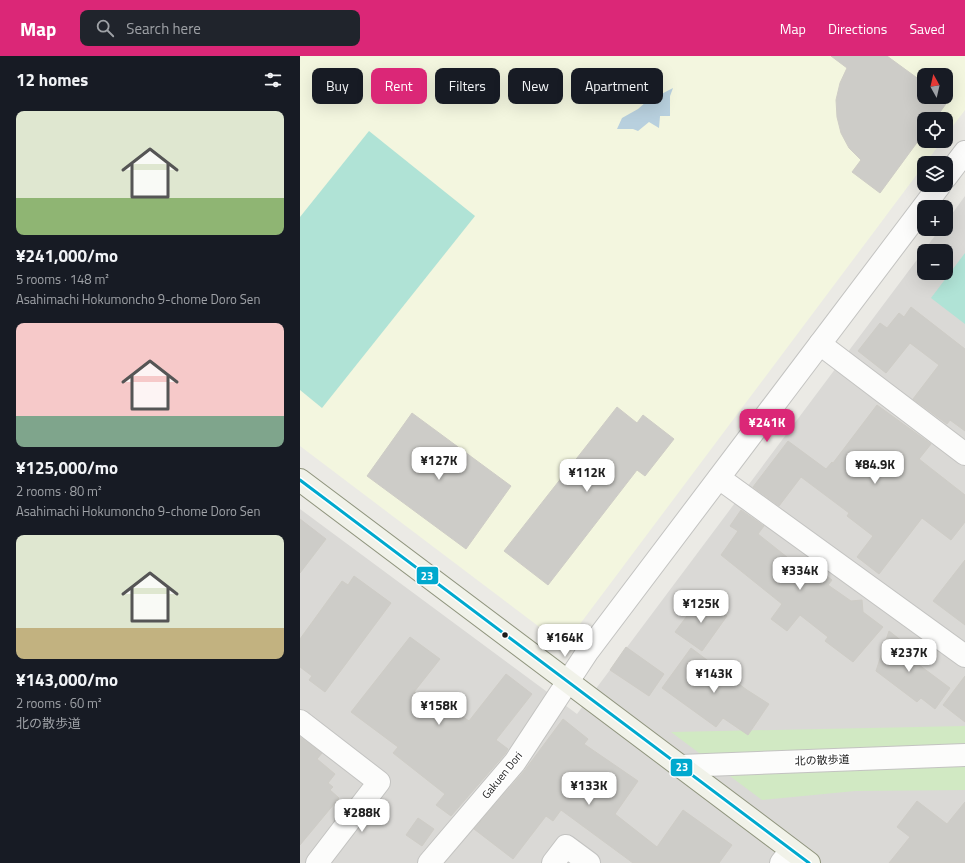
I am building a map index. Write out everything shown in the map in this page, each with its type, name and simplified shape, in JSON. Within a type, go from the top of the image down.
[{"type":"street","points":[[953,168],[965,152]]},
{"type":"street","name":"Gakuen Dori","points":[[429,863],[515,762],[588,651],[935,192]]},
{"type":"street","points":[[820,344],[965,454]]},
{"type":"street","points":[[719,478],[965,656]]},
{"type":"street","points":[[300,480],[680,766],[786,856],[809,863]]},
{"type":"street","points":[[300,721],[379,782],[317,863]]},
{"type":"street","name":"北の散歩道","points":[[680,766],[965,755]]},
{"type":"street","points":[[553,863],[566,846],[589,863]]},
{"type":"shaded area","points":[[300,56],[965,56],[965,110],[953,126],[953,112],[917,112],[917,148],[937,148],[931,156],[917,156],[917,174],[577,628],[546,632],[300,446]]},
{"type":"shaded area","points":[[369,131],[475,216],[322,408],[300,390],[300,217]]},
{"type":"shaded area","points":[[965,196],[965,863],[300,863],[300,509],[577,714],[917,260],[917,280],[953,280],[953,244],[929,244],[935,236],[953,236],[953,212]]},
{"type":"shaded area","points":[[965,253],[965,324],[931,298],[945,280],[953,280],[953,269]]},
{"type":"green space","points":[[965,726],[965,790],[855,791],[762,800],[671,732]]},
{"type":"water","points":[[673,88],[670,96],[670,116],[660,116],[659,128],[649,122],[638,131],[633,129],[617,129],[622,118],[644,104],[663,104],[663,93]]},
{"type":"building","points":[[831,56],[887,56],[917,78],[917,104],[946,104],[940,112],[917,112],[917,143],[880,193],[852,172],[861,160],[849,148],[841,133],[837,117],[836,100],[840,83],[847,68]]},
{"type":"building","points":[[911,307],[965,349],[965,431],[950,420],[947,424],[913,399],[939,365],[910,343],[886,373],[858,351],[880,323],[887,328],[899,313],[904,317]]},
{"type":"building","points":[[877,405],[931,444],[919,459],[965,495],[965,522],[951,540],[922,518],[879,574],[857,557],[873,536],[847,516],[849,513],[801,477],[779,506],[753,487],[788,441],[826,469],[832,462],[833,463]]},
{"type":"building","points":[[617,407],[637,423],[643,415],[674,439],[645,476],[637,470],[548,585],[504,551]]},
{"type":"building","points":[[412,413],[511,486],[466,549],[367,476]]},
{"type":"building","points":[[741,510],[764,526],[758,534],[802,569],[807,562],[832,580],[828,585],[851,601],[862,600],[863,612],[883,627],[853,662],[825,641],[828,637],[800,615],[787,631],[771,619],[782,604],[721,555],[738,531],[730,526]]},
{"type":"building","points":[[300,519],[326,539],[300,573]]},
{"type":"building","points":[[965,560],[965,625],[933,601]]},
{"type":"building","points":[[354,576],[391,603],[325,692],[309,680],[312,676],[300,667],[300,639],[342,581],[348,585]]},
{"type":"building","points":[[702,596],[727,616],[702,651],[675,632]]},
{"type":"building","points":[[889,631],[912,649],[907,656],[950,688],[935,709],[921,698],[917,702],[876,671]]},
{"type":"building","points":[[410,637],[440,659],[414,692],[444,714],[449,707],[469,721],[506,674],[532,694],[496,740],[508,749],[505,754],[451,816],[436,805],[445,794],[393,753],[398,747],[351,712]]},
{"type":"building","points":[[626,647],[664,674],[649,696],[610,670]]},
{"type":"building","points":[[691,648],[747,690],[769,704],[748,735],[723,718],[716,727],[662,688]]},
{"type":"building","points":[[965,676],[965,722],[943,705]]},
{"type":"building","points":[[563,719],[588,739],[584,744],[638,781],[615,814],[657,847],[683,810],[732,845],[719,863],[633,863],[561,810],[553,821],[546,816],[513,859],[474,829],[525,770]]},
{"type":"building","points":[[300,737],[322,753],[317,759],[335,774],[328,783],[333,787],[330,790],[339,798],[300,845]]},
{"type":"building","points":[[917,801],[947,824],[965,802],[965,863],[889,863],[910,837],[897,827]]},
{"type":"building","points":[[418,818],[434,829],[422,846],[406,835]]},
{"type":"transit line","name":"23","points":[[300,480],[809,863]]}]
